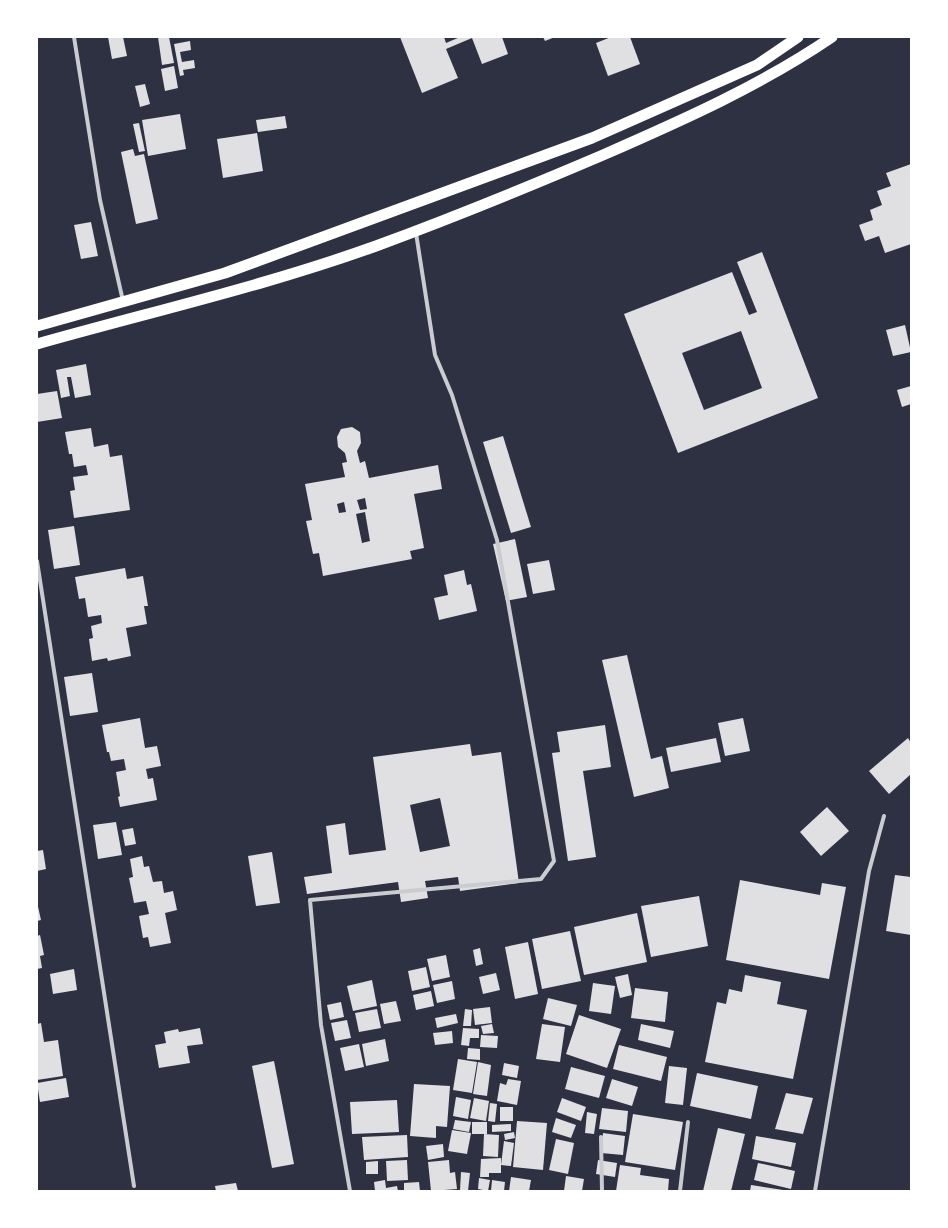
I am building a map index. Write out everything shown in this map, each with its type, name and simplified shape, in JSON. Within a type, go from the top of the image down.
[{"type":"highway","points":[[37,326],[225,273],[592,138],[757,65],[798,37]]},
{"type":"highway","points":[[37,344],[234,290],[375,246],[548,178],[700,113],[797,61],[832,37]]},
{"type":"street","points":[[74,37],[100,200],[123,302]]},
{"type":"street","points":[[350,1191],[321,1025],[310,900],[541,879],[554,861],[497,540],[452,394],[435,355],[416,230]]},
{"type":"street","points":[[37,561],[134,1186]]},
{"type":"street","points":[[815,1191],[869,871],[884,816]]},
{"type":"street","points":[[680,1191],[688,1122]]},
{"type":"street","points":[[601,1137],[602,1191]]},
{"type":"building","points":[[108,37],[123,37],[127,56],[112,59]]},
{"type":"building","points":[[158,37],[169,37],[174,63],[162,65]]},
{"type":"building","points":[[400,37],[444,37],[446,43],[460,37],[502,37],[508,54],[482,64],[472,38],[446,49],[458,78],[422,93]]},
{"type":"building","points":[[543,37],[555,37],[545,41]]},
{"type":"building","points":[[611,37],[630,37],[640,64],[608,76],[596,43]]},
{"type":"building","points":[[190,41],[191,50],[180,52],[182,62],[194,60],[195,68],[183,70],[184,75],[180,76],[174,44]]},
{"type":"building","points":[[174,66],[178,88],[165,91],[161,69]]},
{"type":"building","points":[[145,84],[150,104],[140,107],[135,86]]},
{"type":"building","points":[[180,114],[186,149],[148,156],[142,120]]},
{"type":"building","points":[[285,116],[287,128],[258,132],[256,120]]},
{"type":"building","points":[[139,123],[145,151],[139,152],[133,124]]},
{"type":"building","points":[[257,133],[263,171],[223,178],[217,139]]},
{"type":"building","points":[[133,149],[135,156],[144,154],[158,219],[136,224],[121,152]]},
{"type":"building","points":[[911,164],[911,244],[885,253],[879,236],[865,241],[859,225],[873,220],[870,210],[882,205],[877,191],[891,186],[886,173]]},
{"type":"building","points":[[91,222],[98,256],[81,259],[74,225]]},
{"type":"building","points":[[762,252],[818,398],[678,453],[624,314],[732,272],[749,315],[757,312],[737,262]],"holes":[[[741,331],[762,388],[704,410],[682,353]]]},
{"type":"building","points":[[905,325],[911,352],[893,356],[886,330]]},
{"type":"building","points":[[86,364],[91,395],[75,398],[71,377],[67,377],[70,396],[61,398],[56,370]]},
{"type":"building","points":[[911,386],[911,404],[902,407],[897,390]]},
{"type":"building","points":[[57,391],[62,418],[37,422],[37,394]]},
{"type":"building","points":[[352,427],[360,432],[361,443],[357,451],[360,463],[365,461],[369,478],[438,465],[442,489],[414,494],[424,548],[410,551],[412,559],[323,576],[319,553],[313,554],[306,521],[312,520],[305,484],[345,477],[342,463],[347,462],[345,453],[338,447],[337,437],[341,429]],"holes":[[[365,498],[367,509],[360,510],[357,500]],[[344,502],[346,512],[339,513],[337,504]],[[365,512],[370,541],[362,543],[356,514]]]},
{"type":"building","points":[[91,428],[94,447],[108,444],[110,457],[122,455],[130,510],[74,518],[70,491],[75,490],[73,477],[88,475],[86,465],[74,467],[72,454],[69,454],[65,432]]},
{"type":"building","points":[[503,436],[531,527],[511,533],[483,442]]},
{"type":"building","points":[[74,526],[80,565],[54,569],[48,530]]},
{"type":"building","points":[[515,539],[527,597],[506,601],[493,544]]},
{"type":"building","points":[[549,560],[555,590],[533,594],[527,564]]},
{"type":"building","points":[[125,568],[127,579],[143,576],[148,606],[144,606],[147,624],[126,628],[131,656],[108,661],[107,658],[92,661],[89,639],[93,638],[91,626],[102,623],[101,615],[88,617],[85,598],[79,599],[75,577]]},
{"type":"building","points":[[464,570],[467,585],[471,584],[477,611],[439,620],[434,598],[448,595],[444,575]]},
{"type":"building","points":[[627,655],[651,759],[662,756],[669,788],[634,797],[602,660]]},
{"type":"building","points":[[92,673],[98,712],[70,716],[64,677]]},
{"type":"building","points":[[140,718],[145,748],[157,746],[161,766],[146,769],[148,779],[153,778],[157,800],[120,807],[118,797],[120,796],[116,772],[126,770],[124,759],[111,761],[109,752],[107,752],[102,725]]},
{"type":"building","points":[[743,718],[750,751],[725,756],[718,723]]},
{"type":"building","points":[[605,725],[611,767],[583,771],[596,857],[568,861],[552,753],[560,752],[557,732]]},
{"type":"building","points":[[716,738],[721,762],[671,772],[666,748]]},
{"type":"building","points":[[908,738],[911,743],[911,774],[889,794],[869,771]]},
{"type":"building","points":[[470,744],[472,756],[501,752],[519,883],[460,891],[458,877],[425,881],[428,898],[401,902],[398,882],[307,894],[304,877],[332,873],[326,826],[345,823],[349,855],[386,850],[373,757]],"holes":[[[440,798],[450,846],[420,852],[410,805]]]},
{"type":"building","points":[[827,807],[849,831],[821,856],[800,832]]},
{"type":"building","points":[[116,822],[122,855],[98,859],[93,825]]},
{"type":"building","points":[[133,828],[136,844],[125,846],[122,830]]},
{"type":"building","points":[[43,850],[46,869],[37,871],[37,851]]},
{"type":"building","points":[[272,852],[280,903],[256,906],[248,856]]},
{"type":"building","points":[[142,856],[144,867],[149,866],[153,882],[162,881],[164,893],[173,891],[177,910],[165,913],[171,943],[150,947],[148,937],[143,938],[139,916],[149,914],[146,901],[134,903],[129,878],[133,877],[130,859]]},
{"type":"building","points":[[895,875],[911,877],[911,935],[886,931]]},
{"type":"building","points":[[740,880],[820,895],[822,883],[846,887],[829,979],[726,960]]},
{"type":"building","points":[[699,896],[708,946],[651,957],[641,906]]},
{"type":"building","points":[[37,902],[41,920],[37,921]]},
{"type":"building","points":[[637,913],[647,962],[584,975],[574,927]]},
{"type":"building","points":[[570,931],[581,981],[542,989],[532,939]]},
{"type":"building","points":[[40,935],[44,955],[40,956],[42,968],[37,969],[37,936]]},
{"type":"building","points":[[528,942],[538,994],[515,999],[505,947]]},
{"type":"building","points":[[480,948],[483,964],[476,966],[473,950]]},
{"type":"building","points":[[446,955],[450,977],[432,981],[427,959]]},
{"type":"building","points":[[426,967],[430,987],[412,991],[408,971]]},
{"type":"building","points":[[74,969],[77,990],[53,994],[50,974]]},
{"type":"building","points":[[496,973],[500,990],[483,994],[479,977]]},
{"type":"building","points":[[628,974],[632,995],[620,998],[615,977]]},
{"type":"building","points":[[745,975],[781,982],[777,1004],[807,1010],[793,1079],[705,1062],[717,1002],[726,1004],[729,989],[742,992]]},
{"type":"building","points":[[372,980],[377,1006],[353,1011],[347,986]]},
{"type":"building","points":[[452,981],[455,999],[437,1003],[433,985]]},
{"type":"building","points":[[593,983],[615,986],[611,1014],[589,1011]]},
{"type":"building","points":[[635,988],[668,992],[665,1022],[631,1018]]},
{"type":"building","points":[[431,991],[434,1006],[416,1010],[413,995]]},
{"type":"building","points":[[548,998],[577,1005],[571,1026],[543,1019]]},
{"type":"building","points":[[396,1001],[401,1021],[384,1024],[380,1004]]},
{"type":"building","points":[[341,1002],[344,1017],[330,1020],[327,1005]]},
{"type":"building","points":[[490,1007],[492,1023],[475,1025],[473,1009]]},
{"type":"building","points":[[377,1009],[381,1028],[359,1032],[355,1013]]},
{"type":"building","points":[[465,1009],[472,1010],[471,1026],[463,1026]]},
{"type":"building","points":[[456,1014],[458,1023],[437,1028],[435,1018]]},
{"type":"building","points":[[579,1015],[621,1029],[607,1068],[566,1054]]},
{"type":"building","points":[[347,1020],[351,1038],[335,1041],[331,1023]]},
{"type":"building","points":[[41,1023],[44,1042],[58,1040],[63,1076],[37,1080],[37,1024]]},
{"type":"building","points":[[492,1024],[494,1033],[483,1034],[481,1026]]},
{"type":"building","points":[[542,1024],[565,1027],[560,1062],[536,1059]]},
{"type":"building","points":[[641,1024],[674,1031],[670,1048],[638,1040]]},
{"type":"building","points":[[200,1028],[203,1044],[187,1046],[190,1063],[159,1068],[155,1045],[166,1043],[164,1032],[178,1029],[179,1032]]},
{"type":"building","points":[[463,1028],[479,1029],[479,1038],[470,1038],[469,1046],[461,1045]]},
{"type":"building","points":[[452,1031],[453,1043],[435,1045],[433,1033]]},
{"type":"building","points":[[481,1035],[498,1036],[497,1048],[480,1047]]},
{"type":"building","points":[[385,1039],[389,1061],[366,1066],[362,1044]]},
{"type":"building","points":[[359,1044],[364,1067],[345,1071],[340,1048]]},
{"type":"building","points":[[619,1045],[667,1057],[661,1081],[613,1069]]},
{"type":"building","points":[[468,1048],[480,1049],[480,1060],[467,1059]]},
{"type":"building","points":[[458,1059],[477,1062],[472,1093],[453,1090]]},
{"type":"building","points":[[274,1061],[294,1164],[272,1168],[252,1066]]},
{"type":"building","points":[[478,1062],[491,1065],[487,1096],[473,1094]]},
{"type":"building","points":[[504,1063],[519,1066],[517,1078],[502,1075]]},
{"type":"building","points":[[669,1066],[687,1068],[683,1105],[665,1103]]},
{"type":"building","points":[[571,1067],[605,1076],[599,1098],[565,1089]]},
{"type":"building","points":[[697,1073],[758,1086],[751,1119],[690,1106]]},
{"type":"building","points":[[66,1078],[69,1097],[40,1102],[37,1083]]},
{"type":"building","points":[[508,1079],[521,1081],[517,1105],[497,1101],[500,1083],[506,1085]]},
{"type":"building","points":[[612,1079],[638,1087],[632,1106],[606,1098]]},
{"type":"building","points":[[414,1084],[450,1086],[447,1127],[436,1126],[436,1138],[410,1136]]},
{"type":"building","points":[[786,1093],[813,1098],[803,1134],[775,1129]]},
{"type":"building","points":[[456,1097],[471,1100],[468,1119],[453,1116]]},
{"type":"building","points":[[474,1098],[489,1101],[486,1121],[470,1118]]},
{"type":"building","points":[[562,1098],[586,1107],[581,1121],[557,1112]]},
{"type":"building","points":[[397,1100],[399,1132],[352,1134],[350,1102]]},
{"type":"building","points":[[490,1103],[497,1104],[495,1122],[488,1121]]},
{"type":"building","points":[[500,1107],[513,1107],[513,1121],[500,1121]]},
{"type":"building","points":[[602,1108],[628,1111],[626,1132],[599,1129]]},
{"type":"building","points":[[587,1112],[597,1114],[594,1134],[585,1133]]},
{"type":"building","points":[[633,1114],[683,1122],[675,1170],[625,1162]]},
{"type":"building","points":[[556,1118],[576,1125],[571,1138],[552,1132]]},
{"type":"building","points":[[455,1120],[471,1122],[469,1132],[453,1129]]},
{"type":"building","points":[[517,1121],[547,1123],[543,1170],[513,1167]]},
{"type":"building","points":[[472,1122],[487,1122],[487,1134],[472,1134]]},
{"type":"building","points":[[511,1124],[511,1131],[492,1132],[492,1125]]},
{"type":"building","points":[[718,1128],[745,1134],[731,1191],[703,1191]]},
{"type":"building","points":[[452,1130],[471,1133],[467,1154],[448,1151]]},
{"type":"building","points":[[514,1132],[515,1138],[505,1140],[504,1134]]},
{"type":"building","points":[[603,1133],[625,1136],[623,1155],[601,1153]]},
{"type":"building","points":[[484,1134],[499,1135],[498,1157],[483,1156]]},
{"type":"building","points":[[407,1135],[408,1157],[364,1160],[362,1137]]},
{"type":"building","points":[[756,1136],[796,1143],[791,1167],[752,1159]]},
{"type":"building","points":[[556,1139],[574,1143],[568,1174],[549,1170]]},
{"type":"building","points":[[504,1141],[514,1143],[511,1166],[501,1165]]},
{"type":"building","points":[[443,1144],[444,1157],[428,1160],[426,1146]]},
{"type":"building","points":[[501,1158],[501,1173],[489,1173],[489,1177],[480,1177],[481,1159]]},
{"type":"building","points":[[407,1160],[408,1180],[387,1181],[386,1161]]},
{"type":"building","points":[[449,1160],[450,1173],[455,1172],[457,1189],[431,1191],[428,1162]]},
{"type":"building","points":[[598,1160],[617,1163],[615,1177],[596,1174]]},
{"type":"building","points":[[378,1161],[378,1174],[366,1174],[366,1162]]},
{"type":"building","points":[[758,1163],[795,1171],[791,1189],[754,1180]]},
{"type":"building","points":[[620,1165],[641,1168],[640,1175],[669,1179],[668,1191],[616,1191]]},
{"type":"building","points":[[461,1172],[470,1173],[468,1191],[460,1190]]},
{"type":"building","points":[[566,1176],[584,1179],[582,1191],[564,1191]]},
{"type":"building","points":[[511,1177],[531,1180],[529,1191],[509,1191]]},
{"type":"building","points":[[479,1178],[490,1180],[488,1191],[478,1189]]},
{"type":"building","points":[[385,1180],[386,1188],[397,1186],[398,1191],[375,1191],[374,1182]]},
{"type":"building","points":[[492,1180],[505,1182],[504,1191],[491,1191]]},
{"type":"building","points":[[419,1182],[420,1191],[404,1191],[404,1183]]},
{"type":"building","points":[[236,1183],[238,1191],[216,1191],[215,1186]]},
{"type":"building","points":[[751,1185],[783,1190],[783,1191],[750,1191]]}]
